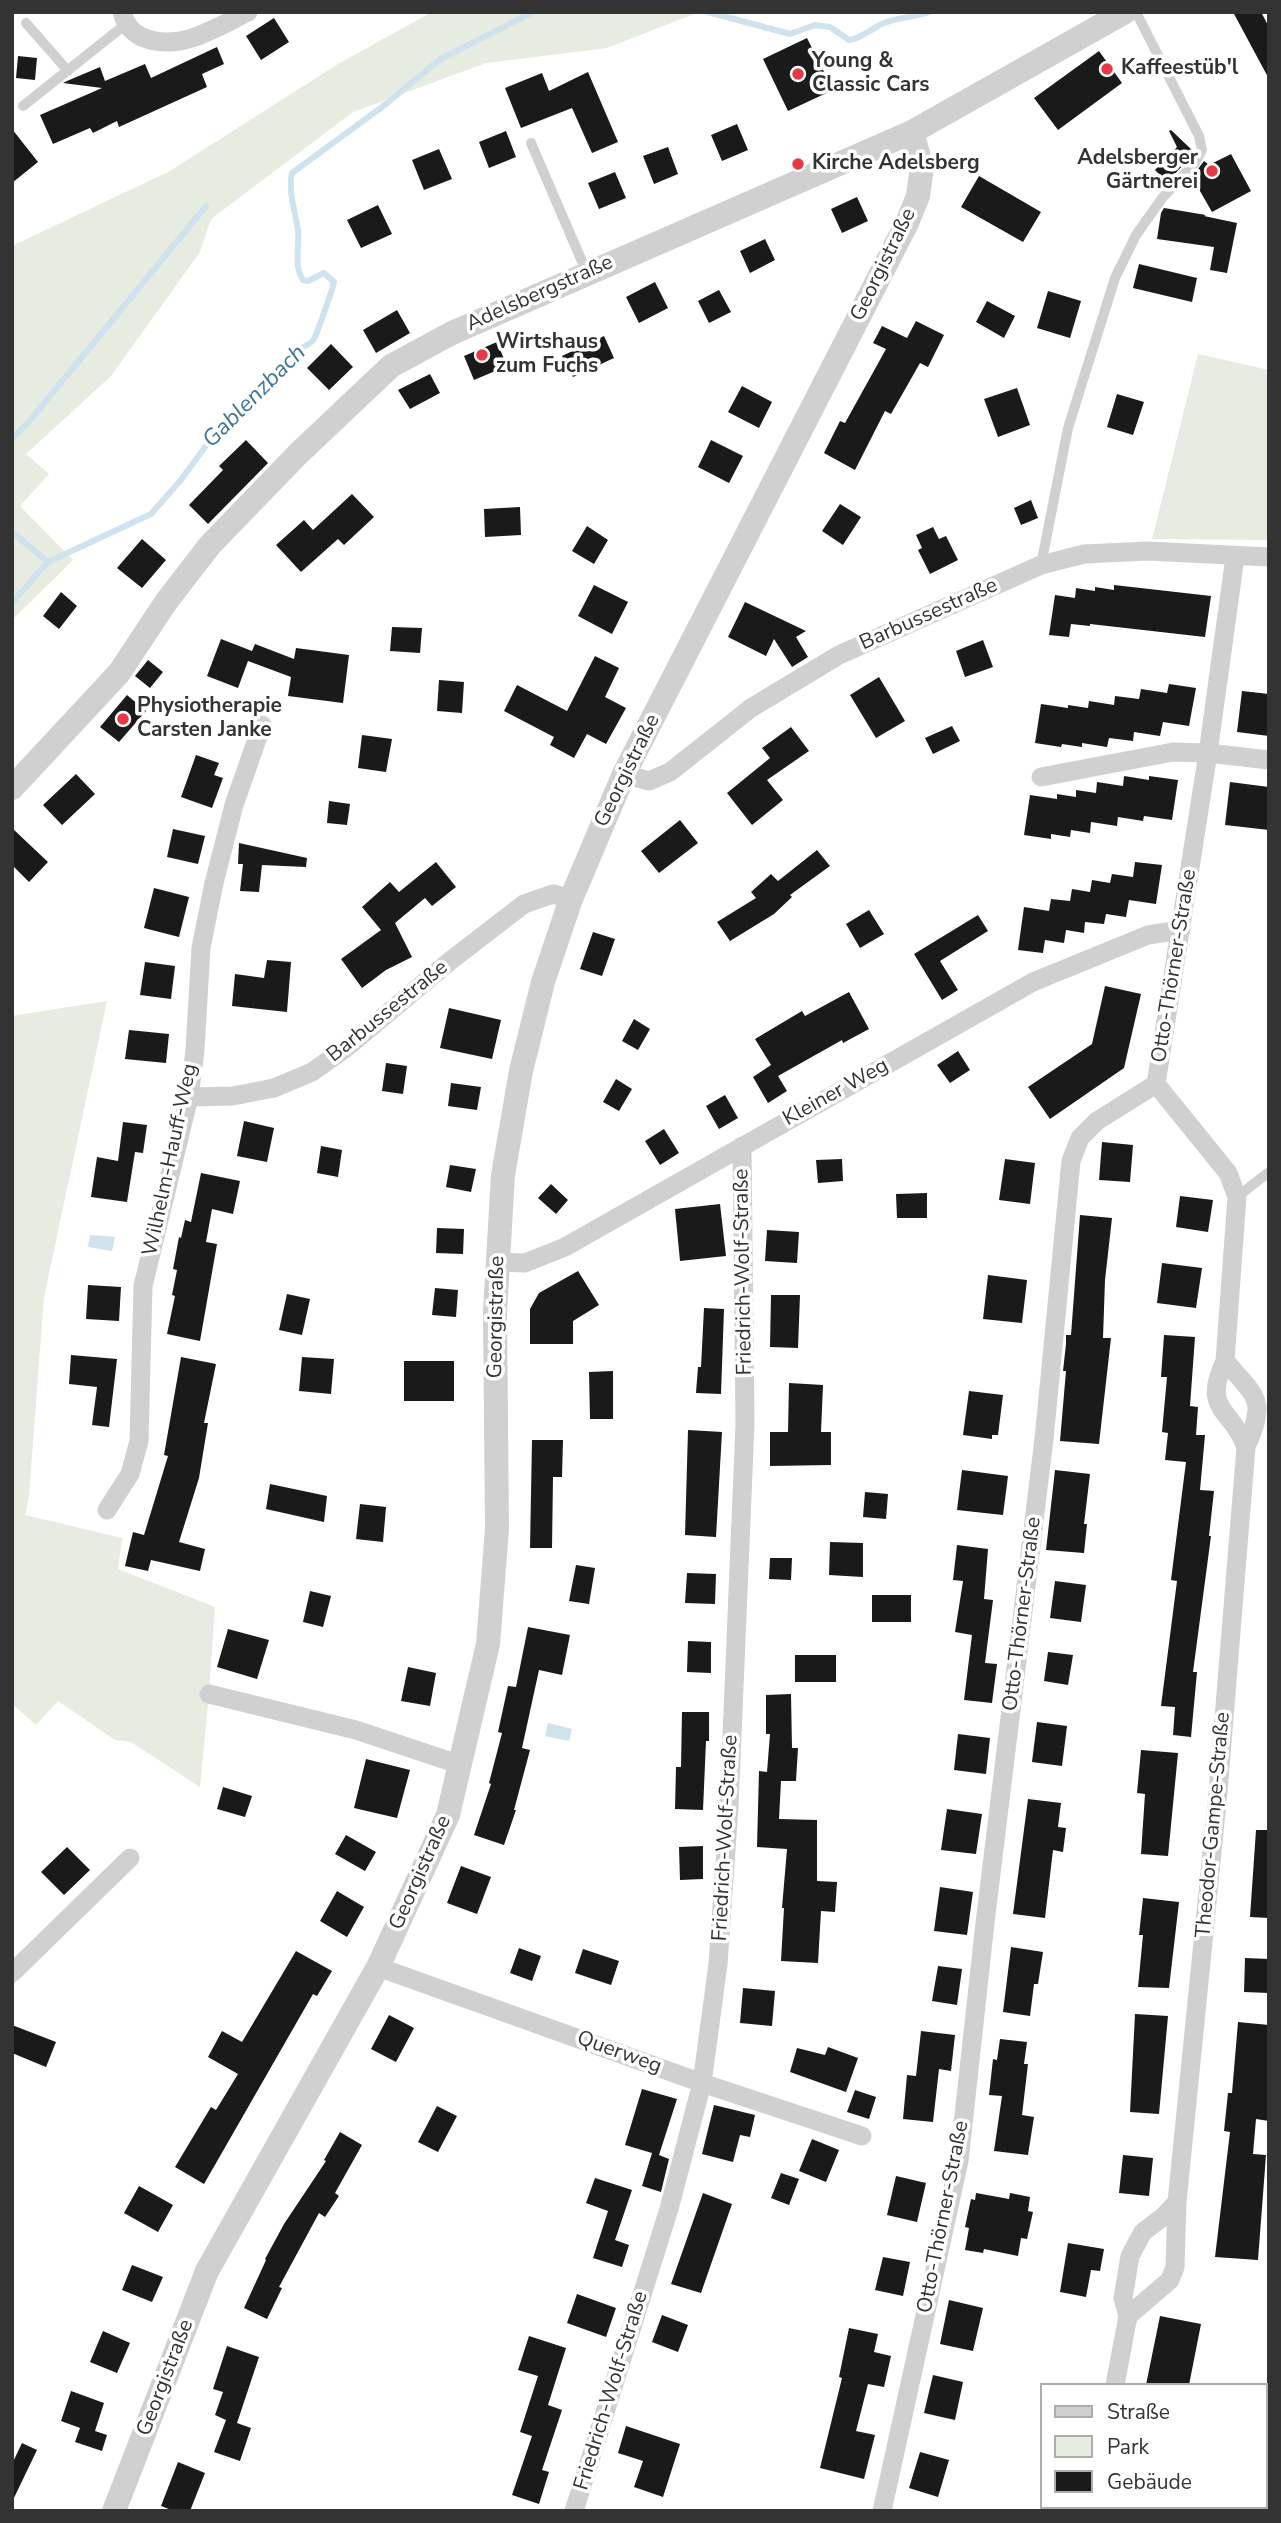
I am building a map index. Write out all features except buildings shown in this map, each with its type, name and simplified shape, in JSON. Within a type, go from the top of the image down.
[{"type":"street","points":[[124,18],[144,38],[173,43],[193,38],[248,12]]},
{"type":"street","name":"Adelsbergstraße","points":[[12,788],[119,673],[166,602],[211,545],[298,454],[391,366],[452,333],[912,132],[1126,13]]},
{"type":"street","name":"Georgistraße","points":[[114,2511],[207,2271],[378,1967],[448,1815],[488,1644],[497,1529],[495,1334],[503,1175],[521,1072],[543,982],[572,899],[624,774],[907,223],[918,196],[922,167],[912,132]]},
{"type":"street","name":"Barbussestraße","points":[[624,774],[649,781],[670,772],[751,708],[839,655],[1041,565],[1084,554],[1135,552],[1269,557]]},
{"type":"street","name":"Otto-Thörner-Straße","points":[[882,2511],[959,2161],[986,1910],[1044,1439],[1071,1161],[1080,1138],[1097,1121],[1156,1084],[1208,753],[1235,557]]},
{"type":"street","name":"Wilhelm-Hauff-Weg","points":[[107,1510],[131,1474],[139,1441],[143,1286],[189,1097],[204,935],[214,883],[234,805],[262,725]]},
{"type":"street","points":[[1041,777],[1173,752],[1269,760]]},
{"type":"street","name":"Barbussestraße","points":[[189,1097],[233,1096],[274,1088],[312,1072],[346,1048],[450,961],[524,904],[553,894],[572,899]]},
{"type":"street","name":"Kleiner Weg","points":[[497,1262],[525,1263],[565,1247],[1033,982],[1148,935],[1181,930]]},
{"type":"street","points":[[1156,1084],[1228,1173],[1237,1198],[1225,1361],[1217,1377],[1215,1395],[1219,1407],[1241,1434],[1246,1447]]},
{"type":"street","name":"Friedrich-Wolf-Straße","points":[[574,2511],[669,2209],[702,2083],[718,1964],[730,1793],[745,1424],[742,1146]]},
{"type":"street","name":"Theodor-Gampe-Straße","points":[[1128,2316],[1170,2280],[1175,2267],[1177,2202],[1218,1792],[1246,1447],[1259,1412],[1256,1397],[1225,1361]]},
{"type":"street","points":[[209,1694],[356,1730],[461,1765]]},
{"type":"street","points":[[12,1973],[130,1858]]},
{"type":"street","name":"Querweg","points":[[378,1967],[702,2083],[862,2136]]},
{"type":"street","points":[[1115,2383],[1128,2316],[1123,2298],[1130,2256],[1143,2232],[1177,2202]]},
{"type":"lane","points":[[1041,565],[1068,428],[1115,278],[1136,235],[1163,197],[1195,163],[1202,150],[1199,136],[1126,13]]},
{"type":"lane","points":[[23,106],[68,71],[124,18]]},
{"type":"lane","points":[[26,23],[68,71]]},
{"type":"lane","points":[[531,143],[587,273]]},
{"type":"lane","points":[[1237,1198],[1269,1172]]},
{"type":"green space","points":[[432,12],[699,12],[607,48],[486,63],[353,112],[211,219],[200,252],[111,376],[26,454],[49,474],[20,506],[73,560],[12,620],[12,246],[170,171],[338,64]]},
{"type":"green space","points":[[1198,354],[1269,370],[1269,540],[1152,539]]},
{"type":"green space","points":[[107,1001],[44,1297],[29,1496],[25,1515],[122,1538],[118,1569],[215,1607],[200,1787],[131,1742],[115,1740],[58,1701],[36,1725],[12,1704],[12,1016]]},
{"type":"water","points":[[90,1235],[115,1237],[112,1251],[88,1247]]},
{"type":"water","points":[[548,1723],[572,1729],[569,1741],[545,1736]]},
{"type":"waterway","name":"Gablenzbach","points":[[12,603],[48,562],[151,514],[180,481],[225,420],[285,368],[294,351],[314,339],[334,282],[324,273],[308,281],[303,280],[300,274],[298,230],[291,194],[292,173],[386,104],[439,60],[533,12]]},
{"type":"waterway","name":"Gablenzbach","points":[[708,12],[790,34],[815,25],[830,27],[849,40],[885,23],[929,12]]},
{"type":"waterway","points":[[12,439],[206,206]]},
{"type":"waterway","points":[[12,532],[48,562]]},
{"type":"place","name":"Kaffeestüb'l","points":[[1107,69]]},
{"type":"place","name":"Young & Classic Cars","points":[[798,74]]},
{"type":"place","name":"Kirche Adelsberg","points":[[798,164]]},
{"type":"place","name":"Adelsberger Gärtnerei","points":[[1212,171]]},
{"type":"place","name":"Wirtshaus zum Fuchs","points":[[482,355]]},
{"type":"place","name":"Physiotherapie Carsten Janke","points":[[123,719]]}]
